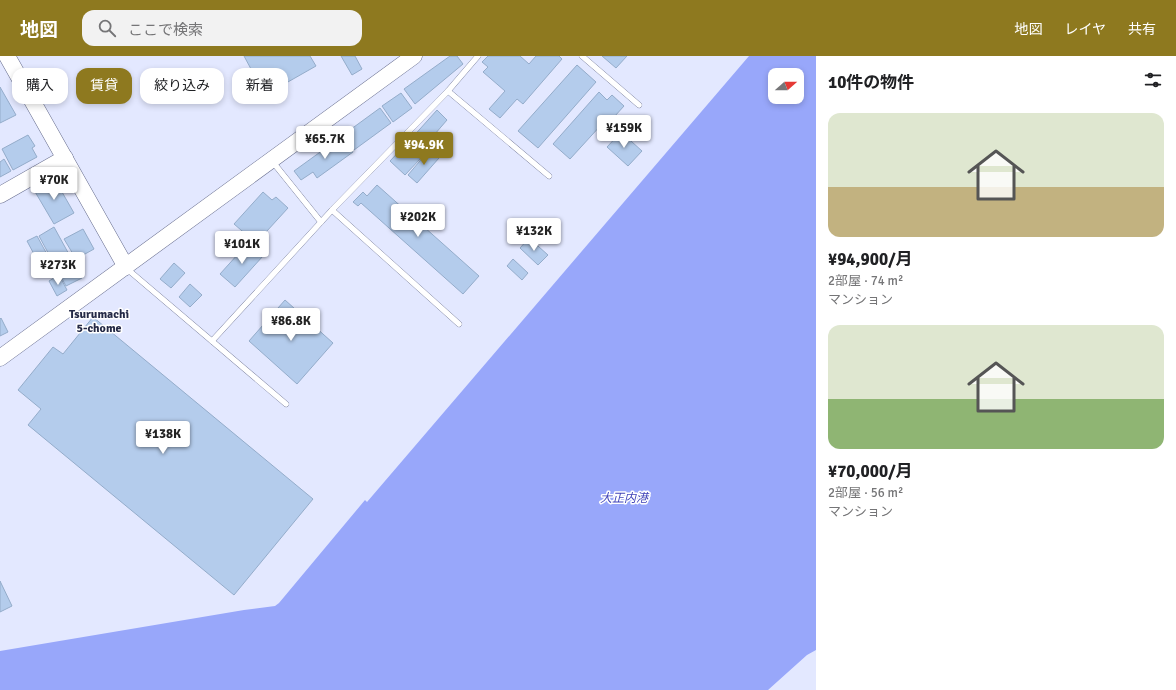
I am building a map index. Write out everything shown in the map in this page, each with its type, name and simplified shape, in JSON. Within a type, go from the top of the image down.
[{"type":"street","points":[[7,56],[126,267]]},
{"type":"street","points":[[0,358],[414,56]]},
{"type":"street","points":[[0,195],[65,158]]},
{"type":"lane","points":[[212,341],[332,210],[448,91],[478,56]]},
{"type":"lane","points":[[582,56],[639,105]]},
{"type":"lane","points":[[448,91],[549,176]]},
{"type":"lane","points":[[272,160],[321,222]]},
{"type":"lane","points":[[332,210],[459,324]]},
{"type":"lane","points":[[126,267],[286,404]]},
{"type":"water","name":"大正内港","points":[[749,56],[816,56],[816,650],[807,655],[768,690],[0,690],[0,651],[275,606],[365,500],[367,502]]},
{"type":"building","points":[[244,56],[310,56],[316,66],[288,82],[288,68],[250,68]]},
{"type":"building","points":[[341,56],[355,56],[362,69],[352,75]]},
{"type":"building","points":[[450,56],[457,56],[463,64],[415,104],[404,89]]},
{"type":"building","points":[[488,56],[520,56],[529,64],[536,56],[559,56],[562,59],[523,104],[517,99],[500,118],[489,109],[505,91],[483,72],[488,67],[482,62]]},
{"type":"building","points":[[602,56],[627,56],[616,68]]},
{"type":"building","points":[[577,65],[596,82],[538,148],[518,131]]},
{"type":"building","points":[[0,87],[16,115],[0,123]]},
{"type":"building","points":[[599,92],[607,100],[612,95],[624,106],[605,127],[602,124],[570,159],[553,144]]},
{"type":"building","points":[[401,93],[412,108],[393,122],[382,106]]},
{"type":"building","points":[[380,108],[391,123],[354,150],[343,135]]},
{"type":"building","points":[[437,110],[447,120],[422,149],[417,145],[412,150],[421,158],[405,175],[390,161],[406,144],[408,147],[413,141],[411,139]]},
{"type":"building","points":[[621,132],[642,151],[628,166],[607,147]]},
{"type":"building","points":[[28,135],[35,146],[32,148],[37,157],[13,170],[2,149]]},
{"type":"building","points":[[341,137],[353,152],[317,178],[313,172],[301,180],[294,171]]},
{"type":"building","points":[[430,149],[439,158],[417,183],[408,175]]},
{"type":"building","points":[[4,159],[11,171],[0,177],[0,162]]},
{"type":"building","points":[[54,178],[74,213],[54,224],[34,190]]},
{"type":"building","points":[[377,185],[479,276],[463,294],[361,203],[358,206],[353,202],[363,192],[367,196]]},
{"type":"building","points":[[263,192],[272,200],[276,197],[288,208],[256,243],[234,224]]},
{"type":"building","points":[[54,227],[82,278],[66,286],[39,236]]},
{"type":"building","points":[[83,229],[94,249],[76,259],[64,239]]},
{"type":"building","points":[[37,236],[54,267],[44,273],[27,241]]},
{"type":"building","points":[[529,238],[548,255],[538,265],[520,248]]},
{"type":"building","points":[[248,243],[263,256],[235,287],[220,274]]},
{"type":"building","points":[[513,259],[528,273],[522,280],[507,266]]},
{"type":"building","points":[[174,263],[185,273],[171,288],[160,279]]},
{"type":"building","points":[[59,275],[67,290],[57,296],[49,281]]},
{"type":"building","points":[[190,284],[202,295],[190,307],[179,297]]},
{"type":"building","points":[[285,300],[333,343],[297,384],[249,341]]},
{"type":"building","points":[[93,317],[313,499],[234,595],[28,425],[41,409],[18,390],[53,347],[63,354]]},
{"type":"building","points":[[1,318],[8,332],[0,336],[0,319]]},
{"type":"building","points":[[0,581],[12,606],[0,612]]},
{"type":"district","name":"Tsurumachi 5-chome","points":[[99,321]]}]
